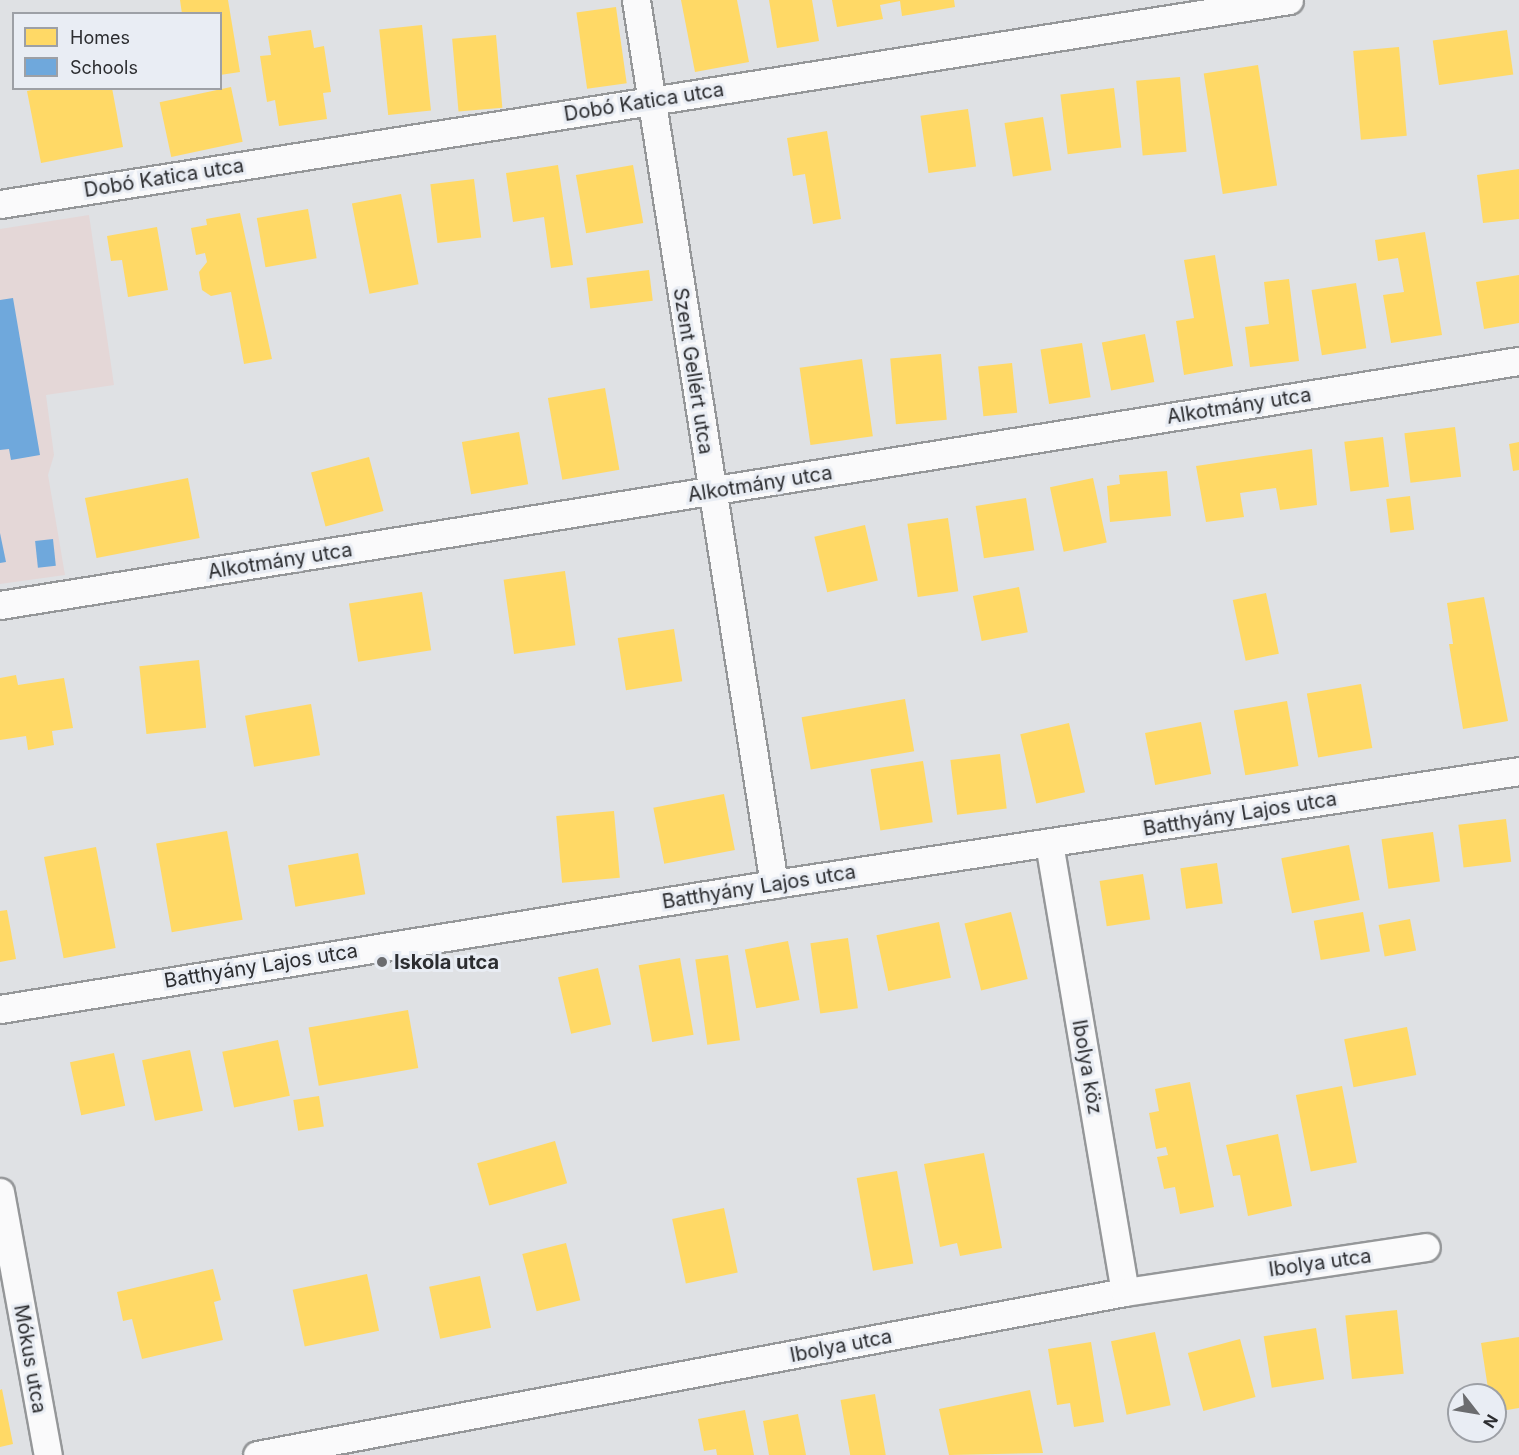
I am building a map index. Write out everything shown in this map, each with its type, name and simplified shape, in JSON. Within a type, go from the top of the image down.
[{"type":"street","name":"Szent Gellért utca","points":[[636,0],[774,884]]},
{"type":"street","name":"Dobó Katica utca","points":[[0,204],[1289,0]]},
{"type":"street","name":"Alkotmány utca","points":[[0,605],[1519,361]]},
{"type":"street","name":"Batthyány Lajos utca","points":[[0,1009],[774,884],[1519,771]]},
{"type":"street","name":"Ibolya köz","points":[[1049,843],[1125,1292]]},
{"type":"street","name":"Mókus utca","points":[[0,1192],[48,1455]]},
{"type":"street","name":"Ibolya utca","points":[[257,1455],[1125,1292],[1426,1247]]},
{"type":"shaded area","points":[[89,215],[114,385],[46,395],[54,455],[48,475],[65,575],[0,584],[0,229]]},
{"type":"building: Homes","points":[[180,0],[228,0],[240,72],[222,75],[222,12],[182,12]]},
{"type":"building: Homes","points":[[681,0],[737,0],[749,62],[695,72]]},
{"type":"building: Homes","points":[[769,0],[812,0],[819,41],[777,48]]},
{"type":"building: Homes","points":[[832,0],[954,0],[955,7],[902,16],[900,1],[880,5],[883,19],[837,27]]},
{"type":"building: Homes","points":[[616,7],[627,83],[587,89],[576,13]]},
{"type":"building: Homes","points":[[422,25],[431,111],[388,115],[379,29]]},
{"type":"building: Homes","points":[[311,30],[314,48],[324,46],[331,92],[323,93],[327,119],[279,126],[275,100],[267,102],[260,56],[271,55],[268,36]]},
{"type":"building: Homes","points":[[1507,30],[1513,75],[1439,85],[1433,40]]},
{"type":"building: Homes","points":[[496,35],[502,108],[459,112],[452,39]]},
{"type":"building: Homes","points":[[1399,47],[1407,136],[1361,140],[1353,51]]},
{"type":"building: Homes","points":[[1258,65],[1277,185],[1223,194],[1204,74]]},
{"type":"building: Homes","points":[[1180,77],[1187,152],[1143,156],[1136,81]]},
{"type":"building: Homes","points":[[231,87],[243,142],[171,157],[160,102]]},
{"type":"building: Homes","points":[[1114,88],[1121,148],[1068,154],[1060,95]]},
{"type":"building: Homes","points":[[112,90],[123,147],[41,163],[27,91]]},
{"type":"building: Homes","points":[[968,109],[976,166],[929,173],[920,116]]},
{"type":"building: Homes","points":[[1043,117],[1051,170],[1013,176],[1004,123]]},
{"type":"building: Homes","points":[[827,131],[841,219],[813,224],[805,174],[793,176],[787,138]]},
{"type":"building: Homes","points":[[558,165],[573,265],[551,268],[544,217],[513,222],[506,173]]},
{"type":"building: Homes","points":[[633,165],[643,223],[586,233],[576,175]]},
{"type":"building: Homes","points":[[1519,169],[1519,219],[1483,223],[1477,175]]},
{"type":"building: Homes","points":[[474,179],[481,238],[438,243],[430,184]]},
{"type":"building: Homes","points":[[401,194],[419,284],[369,294],[352,204]]},
{"type":"building: Homes","points":[[308,209],[317,258],[265,267],[257,218]]},
{"type":"building: Homes","points":[[240,213],[272,359],[244,364],[231,292],[211,296],[202,290],[199,272],[207,262],[205,253],[196,255],[191,228],[207,225],[206,219]]},
{"type":"building: Homes","points":[[157,227],[168,290],[128,297],[122,260],[111,261],[107,236]]},
{"type":"building: Homes","points":[[1425,232],[1442,335],[1391,343],[1383,295],[1404,292],[1398,258],[1378,261],[1375,240]]},
{"type":"building: Homes","points":[[1215,255],[1233,366],[1184,375],[1176,321],[1194,318],[1184,260]]},
{"type":"building: Homes","points":[[649,270],[653,301],[590,308],[586,278]]},
{"type":"building: Homes","points":[[1519,275],[1519,323],[1484,329],[1476,282]]},
{"type":"building: Homes","points":[[1289,279],[1299,361],[1250,367],[1245,327],[1269,324],[1264,282]]},
{"type":"building: Homes","points":[[1356,283],[1366,348],[1322,355],[1312,290]]},
{"type":"building: Homes","points":[[1145,334],[1154,382],[1111,390],[1102,342]]},
{"type":"building: Homes","points":[[1082,343],[1091,397],[1049,404],[1041,350]]},
{"type":"building: Homes","points":[[941,354],[947,420],[896,424],[890,358]]},
{"type":"building: Homes","points":[[862,359],[873,436],[810,445],[800,368]]},
{"type":"building: Homes","points":[[1012,363],[1017,413],[983,416],[978,367]]},
{"type":"building: Homes","points":[[605,388],[619,470],[562,480],[548,398]]},
{"type":"building: Homes","points":[[1455,427],[1461,477],[1410,483],[1404,433]]},
{"type":"building: Homes","points":[[519,432],[528,484],[471,494],[462,442]]},
{"type":"building: Homes","points":[[1383,437],[1389,487],[1350,491],[1344,442]]},
{"type":"building: Homes","points":[[1519,442],[1519,470],[1513,471],[1509,444]]},
{"type":"building: Homes","points":[[1312,449],[1317,505],[1280,510],[1276,488],[1240,493],[1244,517],[1206,522],[1196,466]]},
{"type":"building: Homes","points":[[369,457],[383,511],[326,527],[311,473]]},
{"type":"building: Homes","points":[[1167,471],[1171,516],[1110,522],[1107,486],[1120,484],[1119,475]]},
{"type":"building: Homes","points":[[188,478],[200,538],[97,558],[85,498]]},
{"type":"building: Homes","points":[[1093,478],[1107,543],[1064,552],[1050,487]]},
{"type":"building: Homes","points":[[1410,496],[1414,530],[1390,533],[1386,499]]},
{"type":"building: Homes","points":[[1026,498],[1034,550],[984,558],[976,506]]},
{"type":"building: Homes","points":[[948,518],[958,591],[918,597],[907,524]]},
{"type":"building: Homes","points":[[865,525],[878,581],[827,592],[814,537]]},
{"type":"building: Homes","points":[[565,571],[575,645],[514,654],[504,580]]},
{"type":"building: Homes","points":[[1019,587],[1028,632],[982,641],[973,596]]},
{"type":"building: Homes","points":[[422,592],[431,650],[358,662],[349,604]]},
{"type":"building: Homes","points":[[1266,593],[1279,654],[1246,661],[1233,600]]},
{"type":"building: Homes","points":[[1484,597],[1508,721],[1463,729],[1449,644],[1453,644],[1447,603]]},
{"type":"building: Homes","points":[[674,629],[682,681],[626,690],[618,638]]},
{"type":"building: Homes","points":[[199,660],[206,728],[146,734],[139,666]]},
{"type":"building: Homes","points":[[16,675],[18,685],[64,678],[73,728],[52,731],[54,745],[28,750],[26,736],[0,740],[0,678]]},
{"type":"building: Homes","points":[[1361,684],[1372,748],[1318,758],[1307,694]]},
{"type":"building: Homes","points":[[905,699],[914,751],[811,769],[802,717]]},
{"type":"building: Homes","points":[[1287,701],[1298,766],[1245,775],[1234,710]]},
{"type":"building: Homes","points":[[311,704],[320,755],[254,767],[245,716]]},
{"type":"building: Homes","points":[[1201,722],[1211,774],[1155,785],[1145,733]]},
{"type":"building: Homes","points":[[1069,723],[1085,792],[1036,803],[1020,734]]},
{"type":"building: Homes","points":[[1000,754],[1007,809],[957,815],[950,760]]},
{"type":"building: Homes","points":[[923,761],[933,822],[880,831],[871,769]]},
{"type":"building: Homes","points":[[724,794],[735,850],[664,864],[653,808]]},
{"type":"building: Homes","points":[[614,811],[620,878],[562,883],[556,816]]},
{"type":"building: Homes","points":[[1506,819],[1511,862],[1464,868],[1458,825]]},
{"type":"building: Homes","points":[[227,831],[243,920],[172,932],[156,844]]},
{"type":"building: Homes","points":[[1433,832],[1440,882],[1388,889],[1382,839]]},
{"type":"building: Homes","points":[[1349,845],[1360,900],[1292,913],[1281,858]]},
{"type":"building: Homes","points":[[96,847],[116,948],[64,958],[44,857]]},
{"type":"building: Homes","points":[[358,853],[365,894],[295,907],[288,865]]},
{"type":"building: Homes","points":[[1217,863],[1223,904],[1186,909],[1180,868]]},
{"type":"building: Homes","points":[[1143,874],[1150,919],[1107,926],[1100,881]]},
{"type":"building: Homes","points":[[7,910],[16,959],[0,962],[0,911]]},
{"type":"building: Homes","points":[[1011,912],[1028,979],[981,991],[964,924]]},
{"type":"building: Homes","points":[[1363,912],[1370,951],[1321,960],[1314,921]]},
{"type":"building: Homes","points":[[1410,919],[1416,950],[1385,957],[1379,925]]},
{"type":"building: Homes","points":[[939,922],[951,978],[888,991],[876,935]]},
{"type":"building: Homes","points":[[848,938],[858,1008],[820,1014],[810,943]]},
{"type":"building: Homes","points":[[788,941],[799,1000],[756,1008],[745,949]]},
{"type":"building: Homes","points":[[728,955],[740,1040],[707,1045],[695,960]]},
{"type":"building: Homes","points":[[680,958],[694,1035],[652,1042],[639,965]]},
{"type":"building: Homes","points":[[598,968],[611,1025],[571,1034],[558,977]]},
{"type":"building: Homes","points":[[408,1010],[418,1068],[319,1086],[309,1028]]},
{"type":"building: Homes","points":[[1407,1027],[1416,1075],[1354,1087],[1344,1039]]},
{"type":"building: Homes","points":[[278,1040],[290,1096],[234,1108],[222,1052]]},
{"type":"building: Homes","points":[[190,1050],[203,1111],[155,1121],[142,1060]]},
{"type":"building: Homes","points":[[114,1053],[125,1106],[81,1115],[70,1062]]},
{"type":"building: Homes","points":[[1190,1082],[1214,1207],[1180,1214],[1175,1187],[1164,1189],[1157,1157],[1168,1155],[1166,1147],[1156,1149],[1149,1113],[1159,1111],[1155,1089]]},
{"type":"building: Homes","points":[[1342,1086],[1357,1163],[1311,1172],[1296,1095]]},
{"type":"building: Homes","points":[[319,1096],[324,1127],[298,1131],[293,1100]]},
{"type":"building: Homes","points":[[1278,1134],[1292,1206],[1248,1216],[1240,1175],[1233,1176],[1226,1145]]},
{"type":"building: Homes","points":[[555,1141],[567,1183],[489,1206],[477,1163]]},
{"type":"building: Homes","points":[[984,1153],[1002,1248],[960,1256],[957,1243],[940,1247],[924,1164]]},
{"type":"building: Homes","points":[[897,1171],[913,1264],[873,1271],[857,1178]]},
{"type":"building: Homes","points":[[724,1208],[738,1273],[686,1284],[672,1219]]},
{"type":"building: Homes","points":[[566,1243],[580,1300],[537,1311],[522,1254]]},
{"type":"building: Homes","points":[[213,1269],[221,1300],[214,1302],[223,1340],[142,1359],[132,1319],[123,1321],[117,1292]]},
{"type":"building: Homes","points":[[367,1274],[379,1331],[305,1347],[293,1290]]},
{"type":"building: Homes","points":[[480,1276],[491,1328],[440,1339],[429,1287]]},
{"type":"building: Homes","points":[[1397,1310],[1404,1374],[1352,1379],[1345,1315]]},
{"type":"building: Homes","points":[[1316,1328],[1324,1379],[1272,1388],[1264,1336]]},
{"type":"building: Homes","points":[[1155,1332],[1171,1405],[1127,1415],[1111,1341]]},
{"type":"building: Homes","points":[[1519,1337],[1519,1408],[1507,1410],[1507,1383],[1487,1383],[1481,1343]]},
{"type":"building: Homes","points":[[1240,1339],[1256,1397],[1203,1411],[1188,1353]]},
{"type":"building: Homes","points":[[1091,1342],[1104,1422],[1074,1427],[1070,1403],[1057,1405],[1048,1349]]},
{"type":"building: Homes","points":[[2,1389],[13,1444],[0,1447],[0,1390]]},
{"type":"building: Homes","points":[[1030,1390],[1043,1453],[949,1455],[939,1409]]},
{"type":"building: Homes","points":[[875,1394],[886,1455],[850,1455],[841,1400]]},
{"type":"building: Homes","points":[[745,1410],[754,1455],[717,1455],[716,1449],[704,1451],[698,1419]]},
{"type":"building: Homes","points":[[798,1414],[806,1455],[769,1455],[763,1421]]},
{"type":"building: Schools","points":[[13,298],[40,455],[11,460],[9,449],[0,450],[0,300]]},
{"type":"building: Schools","points":[[0,533],[6,562],[0,563]]},
{"type":"building: Schools","points":[[53,539],[56,566],[38,568],[35,541]]},
{"type":"place","name":"Iskola utca","points":[[382,962]]}]
